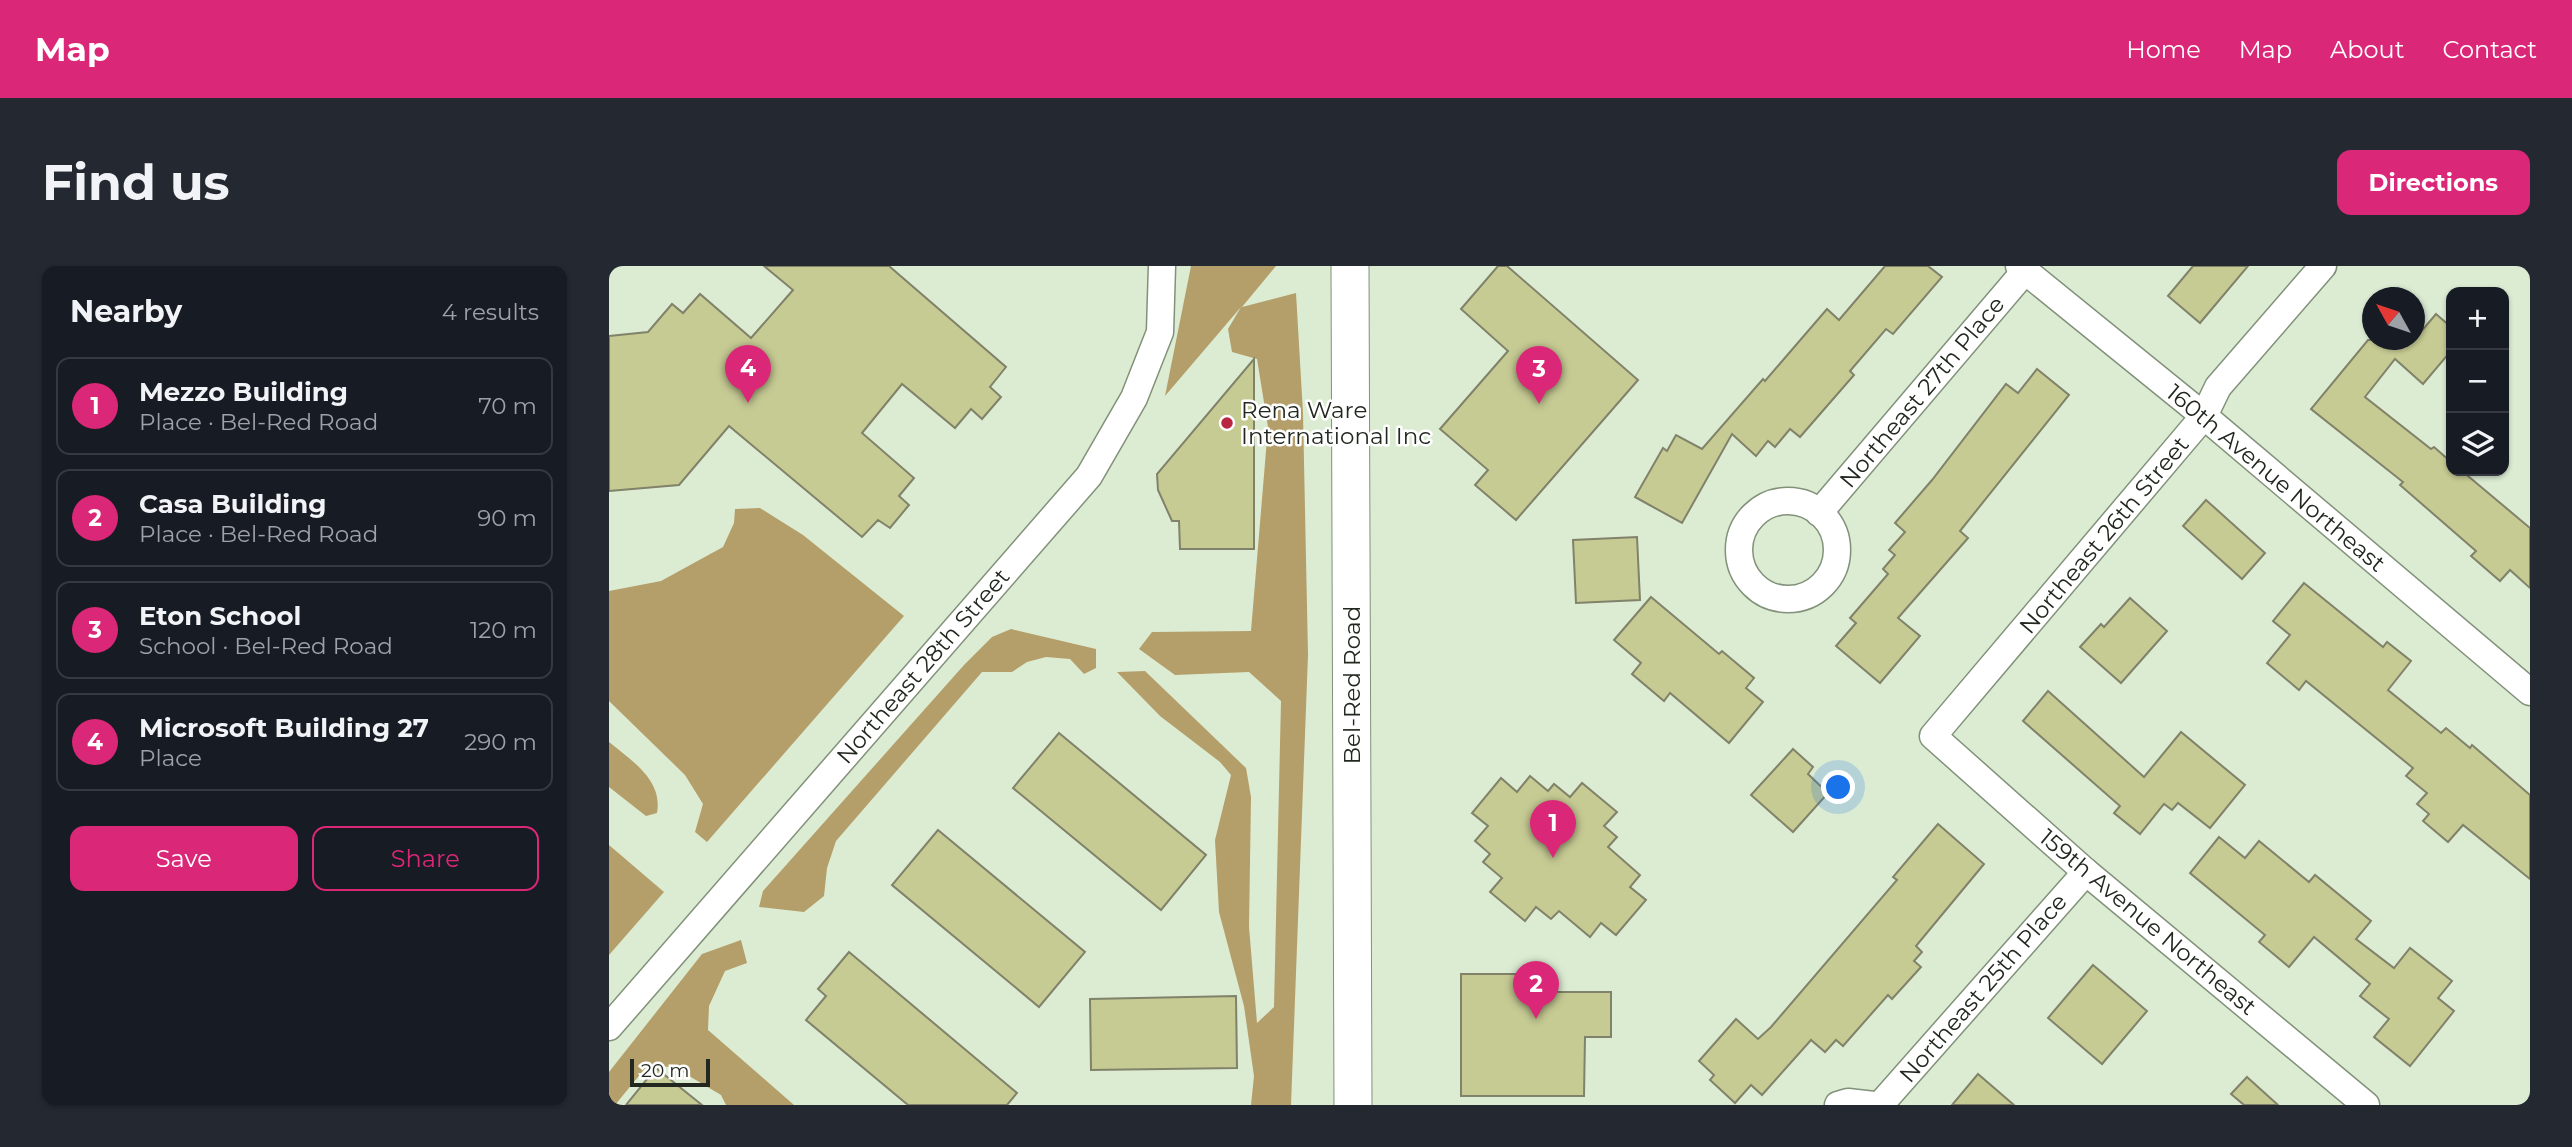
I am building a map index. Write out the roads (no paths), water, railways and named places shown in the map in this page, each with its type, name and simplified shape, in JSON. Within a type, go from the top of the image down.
[{"type":"main road","name":"Bel-Red Road","points":[[1350,266],[1353,1105]]},
{"type":"street","name":"Northeast 28th Street","points":[[609,1027],[1089,476],[1134,398],[1160,332],[1162,266]]},
{"type":"street","name":"Northeast 26th Street","points":[[1933,736],[2204,416],[2218,387],[2323,266]]},
{"type":"street","name":"160th Avenue Northeast","points":[[2022,268],[2204,416],[2530,692]]},
{"type":"street","name":"Northeast 27th Place","points":[[1819,513],[2022,268]]},
{"type":"street","name":"159th Avenue Northeast","points":[[1933,736],[2086,872],[2366,1105]]},
{"type":"street","name":"Northeast 25th Place","points":[[1880,1105],[2086,872]]},
{"type":"street","points":[[1838,1105],[1848,1102],[1874,1105]]},
{"type":"place","name":"Microsoft Building 27","points":[[748,403]]},
{"type":"place","name":"Eton School","points":[[1539,404]]},
{"type":"place","name":"Rena Ware International Inc","points":[[1227,423]]},
{"type":"place","name":"Mezzo Building","points":[[1553,858]]},
{"type":"place","name":"Casa Building","points":[[1536,1019]]}]
